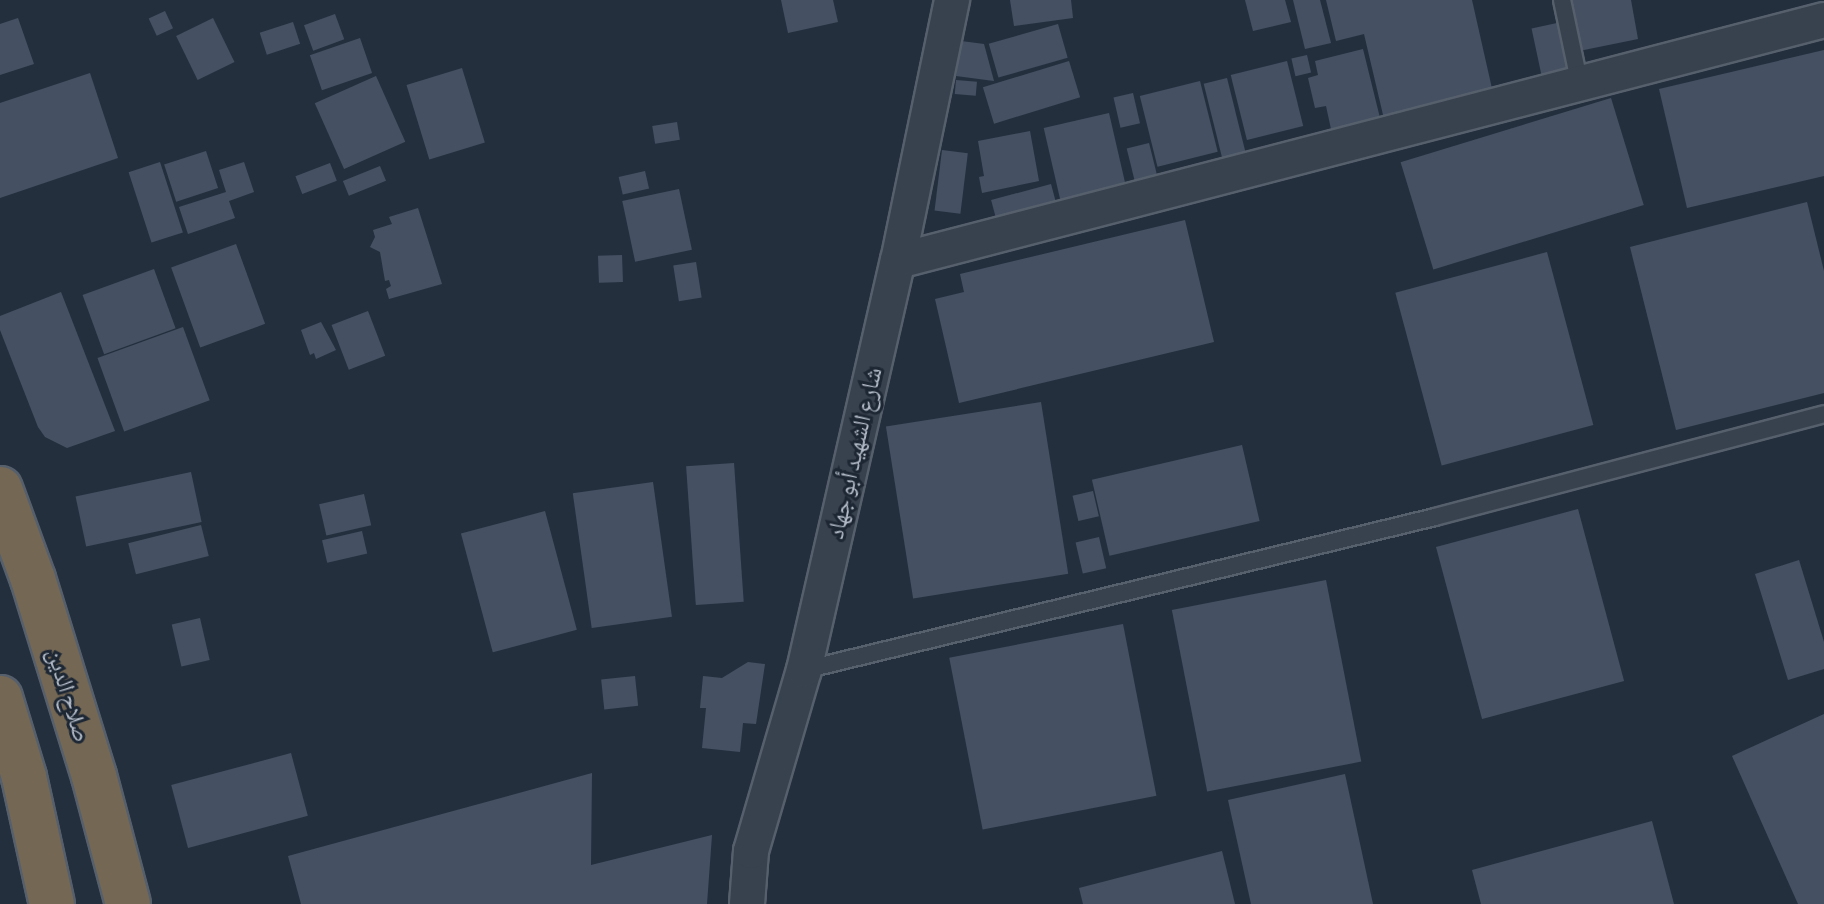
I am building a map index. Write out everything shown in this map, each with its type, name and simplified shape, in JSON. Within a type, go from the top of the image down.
[{"type":"highway","name":"صلاح الدين","points":[[0,489],[33,579],[94,776],[128,904]]},
{"type":"highway","points":[[0,698],[24,777],[52,904]]},
{"type":"highway","points":[[24,777],[43,795],[64,799],[78,792],[94,776]]},
{"type":"street","name":"شارع الشهيد أبو جهاد","points":[[747,904],[751,851],[804,670],[898,261],[952,0]]},
{"type":"street","points":[[898,261],[1579,81],[1824,20]]},
{"type":"lane","points":[[1562,0],[1579,81]]},
{"type":"lane","points":[[804,670],[1435,517],[1824,414]]},
{"type":"building","points":[[781,0],[833,0],[838,22],[788,33]]},
{"type":"building","points":[[1010,0],[1071,0],[1073,18],[1014,26]]},
{"type":"building","points":[[1245,0],[1285,0],[1291,22],[1253,31]]},
{"type":"building","points":[[1293,0],[1320,0],[1331,43],[1305,49]]},
{"type":"building","points":[[1326,0],[1472,0],[1493,93],[1384,119],[1364,34],[1336,41]]},
{"type":"building","points":[[1569,0],[1631,0],[1638,39],[1579,51]]},
{"type":"building","points":[[165,11],[173,28],[157,36],[149,19]]},
{"type":"building","points":[[335,14],[344,39],[313,51],[304,25]]},
{"type":"building","points":[[18,18],[34,64],[0,75],[0,24]]},
{"type":"building","points":[[213,18],[234,62],[198,80],[176,36]]},
{"type":"building","points":[[293,22],[300,44],[267,55],[260,33]]},
{"type":"building","points":[[1557,23],[1568,73],[1542,78],[1532,28]]},
{"type":"building","points":[[1058,24],[1068,58],[998,77],[989,44]]},
{"type":"building","points":[[360,38],[372,73],[322,90],[310,55]]},
{"type":"building","points":[[961,41],[984,44],[994,81],[956,76]]},
{"type":"building","points":[[1363,49],[1380,118],[1331,129],[1326,106],[1315,108],[1308,78],[1318,75],[1315,61]]},
{"type":"building","points":[[1824,50],[1824,176],[1687,208],[1659,89]]},
{"type":"building","points":[[1307,55],[1311,73],[1295,76],[1291,59]]},
{"type":"building","points":[[1069,61],[1080,97],[994,124],[983,87]]},
{"type":"building","points":[[1287,61],[1303,126],[1247,140],[1231,75]]},
{"type":"building","points":[[462,68],[485,143],[429,160],[407,85]]},
{"type":"building","points":[[90,73],[118,158],[0,198],[0,103]]},
{"type":"building","points":[[376,76],[405,142],[344,169],[315,103]]},
{"type":"building","points":[[1227,78],[1248,162],[1225,168],[1204,84]]},
{"type":"building","points":[[956,80],[977,82],[976,96],[955,94]]},
{"type":"building","points":[[1200,81],[1218,152],[1158,167],[1140,96]]},
{"type":"building","points":[[1133,93],[1140,123],[1120,128],[1114,97]]},
{"type":"building","points":[[1611,98],[1644,205],[1433,269],[1401,162]]},
{"type":"building","points":[[1109,113],[1127,193],[1062,208],[1044,128]]},
{"type":"building","points":[[677,122],[680,140],[655,144],[652,126]]},
{"type":"building","points":[[1030,131],[1039,181],[982,193],[979,177],[984,176],[978,141]]},
{"type":"building","points":[[1149,143],[1160,186],[1137,191],[1127,149]]},
{"type":"building","points":[[942,150],[968,153],[960,214],[935,211]]},
{"type":"building","points":[[206,151],[218,188],[176,202],[164,165]]},
{"type":"building","points":[[160,162],[183,232],[151,243],[129,172]]},
{"type":"building","points":[[244,162],[254,192],[229,201],[235,218],[188,234],[179,207],[226,192],[219,170]]},
{"type":"building","points":[[330,163],[337,181],[302,194],[295,176]]},
{"type":"building","points":[[380,166],[386,181],[349,196],[343,181]]},
{"type":"building","points":[[645,171],[649,189],[623,195],[619,177]]},
{"type":"building","points":[[1051,184],[1059,214],[999,230],[991,200]]},
{"type":"building","points":[[679,189],[692,250],[635,262],[622,201]]},
{"type":"building","points":[[1807,202],[1824,271],[1824,393],[1676,430],[1630,247]]},
{"type":"building","points":[[418,208],[442,284],[389,299],[386,289],[391,286],[389,280],[385,281],[380,252],[370,247],[375,237],[373,230],[392,224],[389,217]]},
{"type":"building","points":[[1185,220],[1214,342],[959,403],[935,299],[964,292],[960,274]]},
{"type":"building","points":[[236,244],[265,324],[200,347],[171,268]]},
{"type":"building","points":[[1547,252],[1593,425],[1442,466],[1395,293]]},
{"type":"building","points":[[622,255],[623,282],[599,283],[598,256]]},
{"type":"building","points":[[696,262],[702,298],[679,301],[673,266]]},
{"type":"building","points":[[154,269],[176,328],[104,354],[83,295]]},
{"type":"building","points":[[61,292],[115,431],[67,448],[45,437],[38,427],[0,330],[0,316]]},
{"type":"building","points":[[368,311],[385,356],[349,370],[332,325]]},
{"type":"building","points":[[321,322],[336,350],[316,359],[314,353],[310,355],[301,330]]},
{"type":"building","points":[[183,327],[210,400],[124,431],[97,358]]},
{"type":"building","points":[[1041,402],[1068,574],[913,598],[886,427]]},
{"type":"building","points":[[1242,445],[1260,521],[1109,556],[1092,480]]},
{"type":"building","points":[[734,463],[744,602],[696,605],[686,466]]},
{"type":"building","points":[[191,472],[202,522],[86,546],[76,497]]},
{"type":"building","points":[[653,482],[672,617],[592,628],[573,493]]},
{"type":"building","points":[[1093,491],[1099,516],[1078,521],[1073,496]]},
{"type":"building","points":[[364,494],[371,525],[326,536],[319,504]]},
{"type":"building","points":[[1578,509],[1624,681],[1482,719],[1436,547]]},
{"type":"building","points":[[545,511],[577,630],[493,652],[461,534]]},
{"type":"building","points":[[201,525],[209,556],[136,574],[128,543]]},
{"type":"building","points":[[362,531],[367,553],[327,563],[322,540]]},
{"type":"building","points":[[1099,537],[1106,568],[1083,574],[1076,542]]},
{"type":"building","points":[[1799,560],[1824,642],[1824,669],[1788,680],[1755,574]]},
{"type":"building","points":[[1326,580],[1361,762],[1207,792],[1172,610]]},
{"type":"building","points":[[200,618],[210,660],[181,666],[172,625]]},
{"type":"building","points":[[1123,624],[1156,796],[983,830],[949,658]]},
{"type":"building","points":[[748,662],[765,664],[756,724],[743,723],[740,752],[702,748],[706,708],[700,708],[703,676],[722,678]]},
{"type":"building","points":[[635,676],[638,706],[604,709],[601,680]]},
{"type":"building","points":[[1824,714],[1824,904],[1798,904],[1732,756]]},
{"type":"building","points":[[291,753],[308,816],[188,848],[171,785]]},
{"type":"building","points":[[592,773],[591,865],[712,835],[707,904],[301,904],[288,856]]},
{"type":"building","points":[[1345,774],[1373,904],[1251,904],[1228,800]]},
{"type":"building","points":[[1652,821],[1674,904],[1481,904],[1472,870]]},
{"type":"building","points":[[1222,851],[1235,904],[1083,904],[1079,888]]}]
